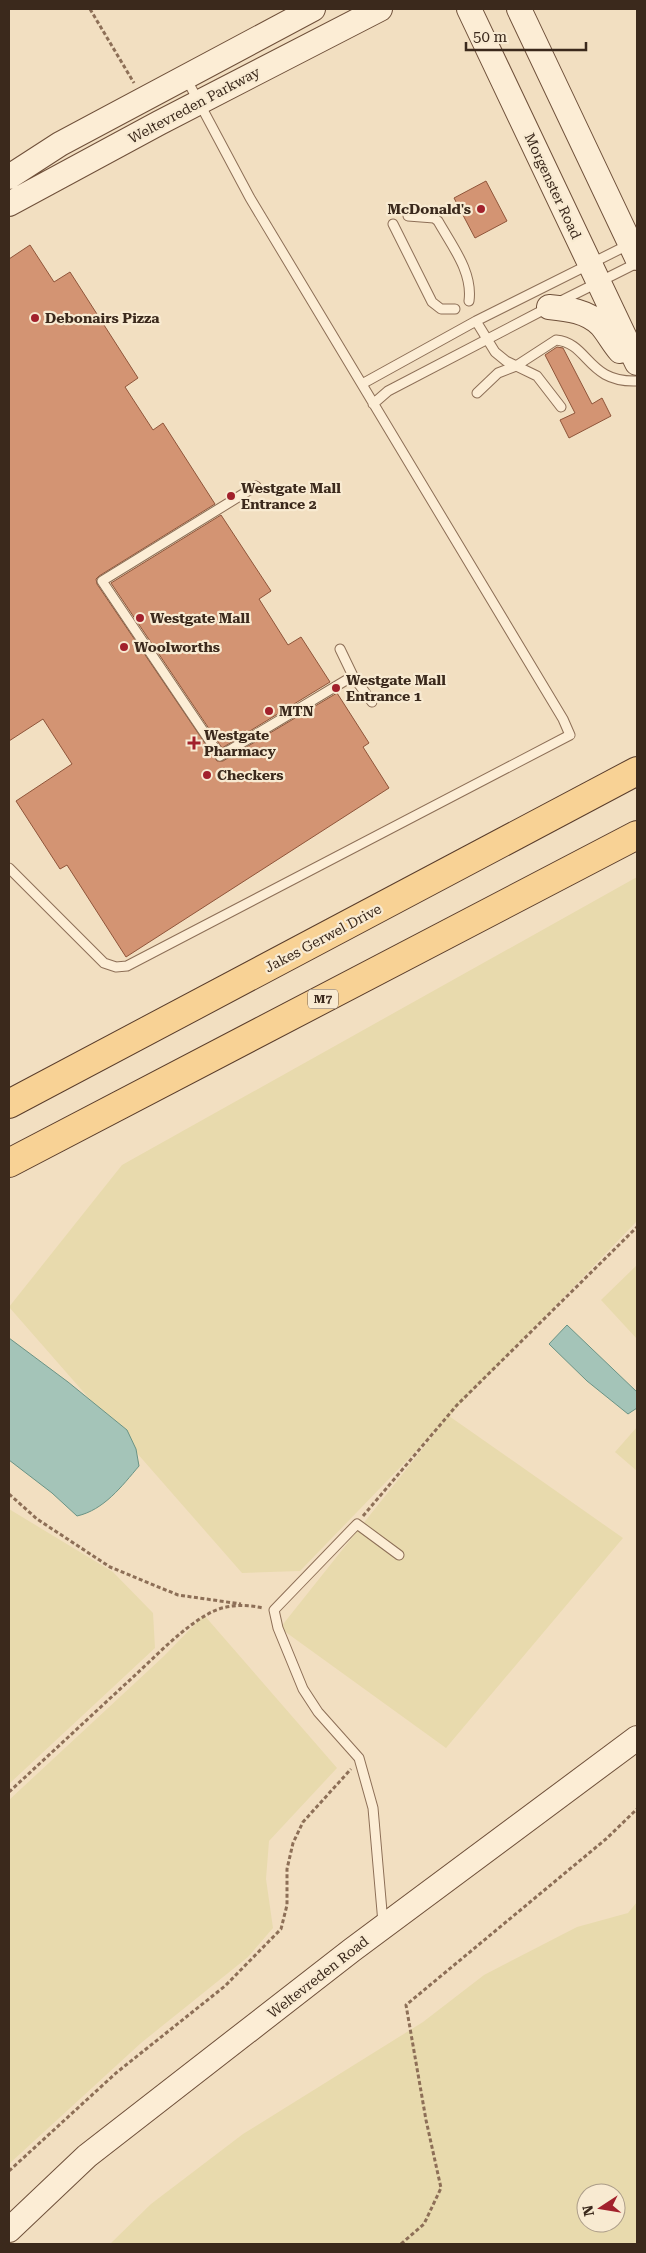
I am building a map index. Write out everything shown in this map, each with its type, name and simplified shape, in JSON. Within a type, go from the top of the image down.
[{"type":"main road","name":"Jakes Gerwel Drive","points":[[9,1104],[637,771]]},
{"type":"main road","name":"M7","points":[[9,1163],[637,835]]},
{"type":"street","name":"Weltevreden Parkway","points":[[9,176],[60,144],[313,9]]},
{"type":"street","name":"Weltevreden Parkway","points":[[9,204],[380,9]]},
{"type":"street","name":"Morgenster Road","points":[[468,9],[637,363]]},
{"type":"street","points":[[519,9],[635,255]]},
{"type":"street","points":[[549,307],[571,309],[589,316],[601,326],[618,350],[637,368]]},
{"type":"street","name":"Weltevreden Road","points":[[9,2230],[86,2156],[383,1927],[637,1738]]},
{"type":"lane","points":[[9,868],[104,964],[116,968],[127,966],[569,736],[563,719],[250,198],[185,77]]},
{"type":"lane","points":[[408,216],[434,218],[438,221],[465,269],[471,289],[469,301]]},
{"type":"lane","points":[[393,224],[432,302],[441,309],[455,309]]},
{"type":"lane","points":[[362,384],[476,321],[635,255]]},
{"type":"lane","points":[[373,404],[388,392],[549,307],[594,273],[635,255]]},
{"type":"lane","points":[[476,321],[487,340],[501,358],[537,376],[561,407]]},
{"type":"lane","points":[[477,393],[491,378],[516,366],[553,340],[561,340],[570,344],[601,374],[613,379],[637,381]]},
{"type":"lane","points":[[256,486],[102,581],[220,756],[353,676]]},
{"type":"lane","points":[[340,649],[353,676],[372,702]]},
{"type":"lane","points":[[383,1927],[373,1808],[359,1758],[318,1712],[304,1689],[278,1628],[274,1610],[357,1524],[399,1555]]},
{"type":"path","points":[[90,9],[136,86]]},
{"type":"path","points":[[357,1524],[457,1405],[637,1227]]},
{"type":"path","points":[[9,1494],[37,1519],[110,1567],[178,1595],[274,1610]]},
{"type":"path","points":[[9,1792],[164,1649],[197,1622],[208,1614],[224,1607],[248,1605]]},
{"type":"path","points":[[9,2171],[116,2073],[225,1986],[281,1929],[287,1905],[287,1868],[293,1842],[302,1822],[359,1758]]},
{"type":"path","points":[[401,2244],[424,2224],[441,2188],[426,2120],[406,2005],[637,1810]]},
{"type":"shaded area","points":[[637,877],[637,1221],[449,1416],[623,1538],[446,1748],[280,1628],[444,1422],[300,1571],[242,1573],[9,1307],[122,1165]]},
{"type":"shaded area","points":[[637,1265],[637,1339],[601,1300]]},
{"type":"shaded area","points":[[567,1325],[637,1392],[637,1408],[628,1414],[587,1381],[549,1344]]},
{"type":"shaded area","points":[[9,1338],[68,1382],[127,1430],[136,1449],[139,1466],[112,1496],[87,1513],[77,1516],[52,1493],[9,1460]]},
{"type":"shaded area","points":[[637,1427],[637,1471],[615,1452]]},
{"type":"shaded area","points":[[9,1509],[113,1572],[153,1613],[155,1648],[9,1784]]},
{"type":"shaded area","points":[[204,1615],[337,1768],[269,1841],[266,1879],[273,1928],[248,1957],[141,2043],[9,2164],[9,1800],[164,1656]]},
{"type":"shaded area","points":[[637,1902],[637,2244],[110,2244],[151,2204],[243,2134],[423,2022],[484,1975],[577,1927],[628,1913]]},
{"type":"building","name":"McDonald's","points":[[486,181],[507,221],[475,238],[454,198]]},
{"type":"building","name":"Westgate Mall","points":[[30,245],[54,282],[70,272],[138,378],[125,387],[153,430],[163,423],[215,504],[99,576],[96,579],[97,584],[217,761],[223,761],[337,693],[369,743],[363,747],[389,788],[126,957],[67,865],[60,869],[16,801],[72,764],[43,719],[9,741],[9,259]]},
{"type":"building","points":[[557,347],[563,348],[592,404],[602,398],[611,416],[569,438],[560,420],[575,413],[545,355]]},
{"type":"building","points":[[221,515],[271,591],[259,599],[288,645],[301,637],[330,682],[222,748],[111,583]]},
{"type":"place","name":"McDonald's","points":[[481,209]]},
{"type":"place","name":"Debonairs Pizza","points":[[35,318]]},
{"type":"place","name":"Westgate Mall Entrance 2","points":[[231,496]]},
{"type":"place","name":"Westgate Mall","points":[[140,618]]},
{"type":"place","name":"Woolworths","points":[[124,647]]},
{"type":"place","name":"Westgate Mall Entrance 1","points":[[336,688]]},
{"type":"place","name":"MTN","points":[[269,711]]},
{"type":"place","name":"Westgate Pharmacy","points":[[194,743]]},
{"type":"place","name":"Checkers","points":[[207,775]]}]
